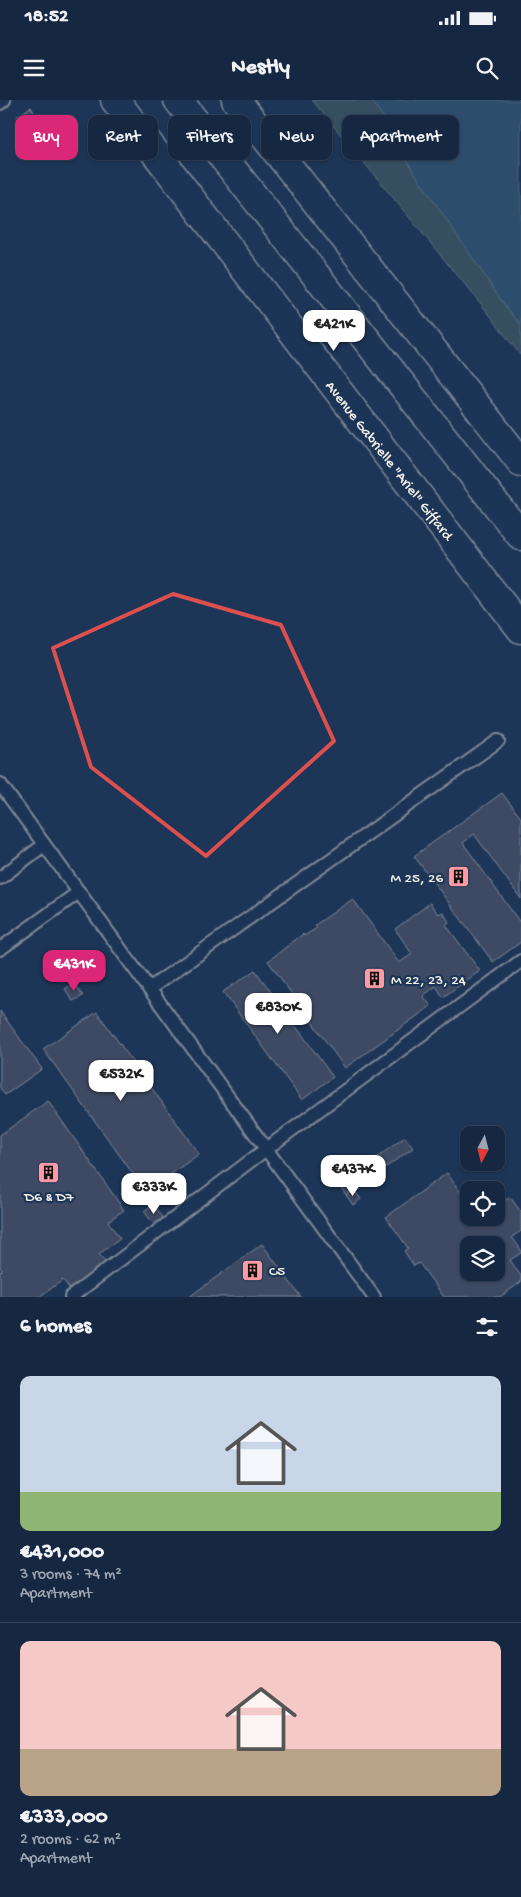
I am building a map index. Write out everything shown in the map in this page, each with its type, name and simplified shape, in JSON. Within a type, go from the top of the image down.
[{"type":"main road","name":"Avenue Gabrielle \"Ariel\" Giffard","points":[[114,100],[521,629]]},
{"type":"main road","points":[[178,100],[521,536]]},
{"type":"main road","points":[[236,100],[521,462]]},
{"type":"lane","points":[[0,102],[4,100]]},
{"type":"lane","points":[[149,989],[498,741]]},
{"type":"lane","points":[[0,784],[374,1297]]},
{"type":"lane","points":[[0,878],[44,845]]},
{"type":"lane","points":[[0,949],[79,892]]},
{"type":"lane","points":[[71,1297],[266,1149],[521,961]]},
{"type":"highlighted area","points":[[173,594],[281,625],[334,741],[206,856],[91,767],[53,648]]},
{"type":"green space","points":[[312,100],[371,100],[382,115],[342,115],[342,136],[332,124],[332,115],[324,115]]},
{"type":"green space","points":[[362,160],[408,160],[504,304],[521,325],[521,356],[486,310]]},
{"type":"water","points":[[371,100],[521,100],[521,325],[504,304],[408,160],[459,160],[459,115],[382,115]]},
{"type":"building","points":[[31,107],[35,114],[34,115],[19,115]]},
{"type":"building","name":"M 25, 26","points":[[502,793],[521,818],[521,899],[474,834],[463,843],[521,924],[521,942],[493,962],[414,856]]},
{"type":"building","name":"M 22, 23, 24","points":[[353,899],[399,963],[412,954],[395,929],[430,903],[438,914],[443,912],[449,922],[446,925],[480,971],[443,997],[436,986],[423,996],[431,1006],[345,1068],[268,961],[303,934],[304,936],[317,928],[315,925]]},
{"type":"building","points":[[255,970],[333,1077],[302,1100],[223,992]]},
{"type":"building","points":[[74,983],[83,996],[73,1001],[65,989]]},
{"type":"building","points":[[0,1011],[42,1069],[5,1095],[0,1088]]},
{"type":"building","points":[[97,1012],[199,1154],[146,1192],[43,1049]]},
{"type":"building","name":"D6 & D7","points":[[48,1101],[124,1210],[108,1221],[120,1239],[99,1254],[111,1269],[75,1296],[63,1280],[39,1297],[0,1297],[0,1272],[2,1270],[0,1267],[0,1135]]},
{"type":"building","points":[[405,1137],[413,1148],[372,1177],[364,1167]]},
{"type":"building","points":[[447,1173],[460,1191],[460,1226],[505,1226],[505,1201],[510,1197],[521,1212],[521,1231],[512,1237],[521,1253],[510,1260],[521,1276],[521,1282],[500,1297],[444,1297],[419,1263],[414,1266],[404,1251],[408,1248],[386,1217]]},
{"type":"building","points":[[356,1174],[363,1183],[346,1195],[339,1185]]},
{"type":"building","points":[[354,1190],[361,1199],[353,1205],[346,1195]]},
{"type":"building","points":[[153,1204],[165,1220],[155,1226],[144,1211]]},
{"type":"building","name":"C5","points":[[262,1244],[301,1297],[189,1297]]},
{"type":"place","name":"M 25, 26","points":[[459,877]]},
{"type":"place","name":"M 22, 23, 24","points":[[375,979]]},
{"type":"place","name":"D6 & D7","points":[[49,1173]]},
{"type":"place","name":"C5","points":[[253,1270]]}]
